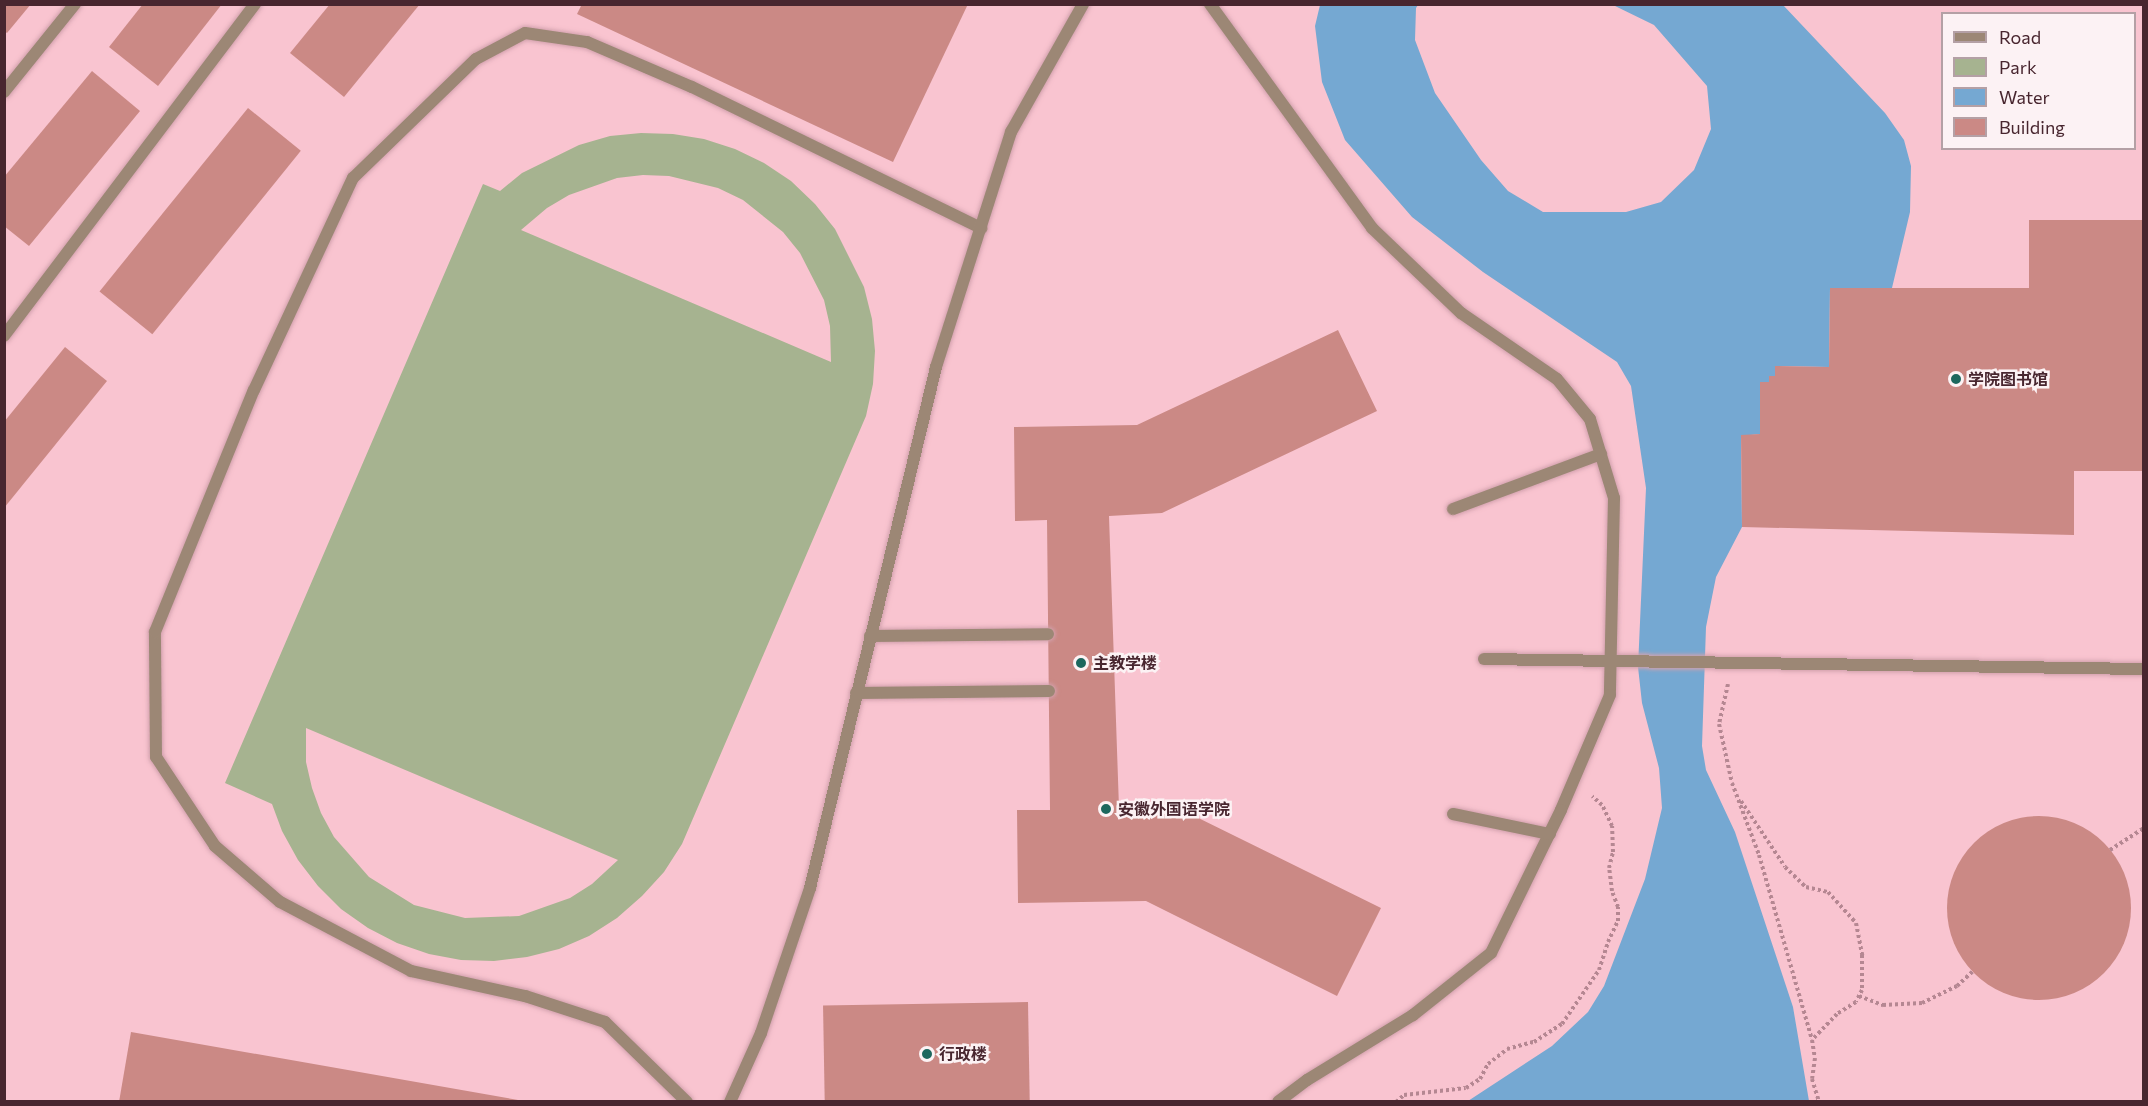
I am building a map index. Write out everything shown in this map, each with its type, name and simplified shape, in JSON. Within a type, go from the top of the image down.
[{"type":"street","points":[[4,92],[75,4]]},
{"type":"street","points":[[4,336],[255,4]]},
{"type":"street","points":[[730,1101],[760,1033],[810,888],[936,367],[1011,132],[1083,4]]},
{"type":"street","points":[[1210,4],[1372,228],[1461,312],[1557,379],[1590,419],[1614,498],[1610,695],[1550,834],[1491,953],[1413,1015],[1307,1080],[1278,1101]]},
{"type":"street","points":[[687,1101],[605,1022],[525,996],[411,971],[280,902],[215,846],[156,757],[155,632],[254,390],[352,178],[476,59],[525,33],[587,42],[681,82],[981,228]]},
{"type":"street","points":[[1453,508],[1601,454]]},
{"type":"street","points":[[870,636],[1048,634]]},
{"type":"street","points":[[1484,660],[1625,660],[2144,669]]},
{"type":"street","points":[[856,693],[1049,691]]},
{"type":"street","points":[[1453,814],[1550,834]]},
{"type":"path","points":[[1732,663],[1719,724],[1737,795],[1759,855],[1812,1040],[1815,1058],[1812,1079],[1819,1101]]},
{"type":"path","points":[[1396,1101],[1404,1095],[1466,1088],[1480,1079],[1488,1064],[1507,1049],[1534,1042],[1562,1024],[1599,970],[1618,921],[1609,868],[1613,852],[1612,826],[1602,805],[1574,779]]},
{"type":"path","points":[[1737,795],[1785,867],[1806,887],[1828,892],[1856,923],[1862,956],[1862,990],[1856,1002],[1837,1014],[1812,1040]]},
{"type":"path","points":[[2110,850],[2144,828]]},
{"type":"path","points":[[1859,996],[1883,1005],[1922,1003],[1958,986],[1974,971]]},
{"type":"green space","points":[[641,133],[673,134],[704,139],[735,149],[764,163],[791,181],[815,204],[835,229],[864,287],[872,319],[875,351],[873,384],[866,416],[682,844],[664,872],[617,918],[589,936],[559,949],[527,957],[494,961],[461,960],[429,954],[397,943],[368,928],[341,909],[318,886],[298,860],[282,831],[272,804],[225,783],[483,184],[500,191],[522,173],[579,145],[610,136]],"holes":[[[643,175],[669,176],[718,188],[743,200],[783,232],[800,253],[824,300],[830,326],[831,362],[521,230],[547,208],[569,195],[617,178]],[[306,728],[618,860],[592,884],[570,898],[519,916],[465,918],[414,905],[369,877],[334,837],[321,813],[312,788],[306,762]]]},
{"type":"water","points":[[1320,5],[1418,5],[1415,40],[1435,93],[1481,160],[1508,191],[1543,212],[1626,212],[1661,202],[1694,170],[1711,129],[1707,86],[1654,25],[1613,5],[1783,5],[1885,113],[1904,140],[1911,166],[1910,212],[1892,288],[1830,288],[1829,367],[1776,366],[1775,376],[1769,376],[1769,382],[1760,382],[1760,434],[1741,436],[1742,527],[1716,577],[1706,627],[1702,746],[1706,770],[1735,832],[1793,1007],[1809,1101],[1468,1101],[1552,1046],[1588,1012],[1604,986],[1645,879],[1662,808],[1659,768],[1642,703],[1638,667],[1646,488],[1631,386],[1617,362],[1483,272],[1412,217],[1345,140],[1322,82],[1315,26]]},
{"type":"building","points":[[4,4],[31,4],[7,33],[4,31]]},
{"type":"building","points":[[143,4],[222,4],[158,86],[109,47]]},
{"type":"building","points":[[330,4],[420,4],[344,97],[290,53]]},
{"type":"building","points":[[582,4],[968,4],[893,162],[577,14]]},
{"type":"building","points":[[92,71],[140,111],[29,246],[4,226],[4,177]]},
{"type":"building","points":[[248,108],[301,151],[152,334],[99,291]]},
{"type":"building","name":"学院图书馆","points":[[2029,220],[2144,220],[2144,471],[2074,471],[2074,535],[1742,527],[1741,435],[1760,434],[1760,382],[1769,382],[1769,376],[1775,376],[1775,366],[1829,367],[1830,288],[2029,288]]},
{"type":"building","name":"主教学楼","points":[[1338,330],[1377,411],[1162,513],[1109,516],[1119,808],[1174,806],[1381,908],[1337,996],[1146,901],[1018,903],[1017,810],[1050,810],[1047,520],[1015,521],[1014,427],[1137,425]]},
{"type":"building","points":[[65,347],[107,381],[4,508],[4,422]]},
{"type":"building","points":[[2039,816],[2074,823],[2104,843],[2124,873],[2131,908],[2124,943],[2104,973],[2074,993],[2039,1000],[2004,993],[1974,973],[1954,943],[1947,908],[1954,873],[1974,843],[2004,823]]},
{"type":"building","name":"行政楼","points":[[1028,1002],[1030,1102],[825,1102],[823,1006]]},
{"type":"building","points":[[131,1032],[518,1100],[518,1102],[119,1102]]},
{"type":"place","name":"学院图书馆","points":[[1956,379]]},
{"type":"place","name":"主教学楼","points":[[1081,663]]},
{"type":"place","name":"安徽外国语学院","points":[[1106,809]]},
{"type":"place","name":"行政楼","points":[[927,1054]]}]
